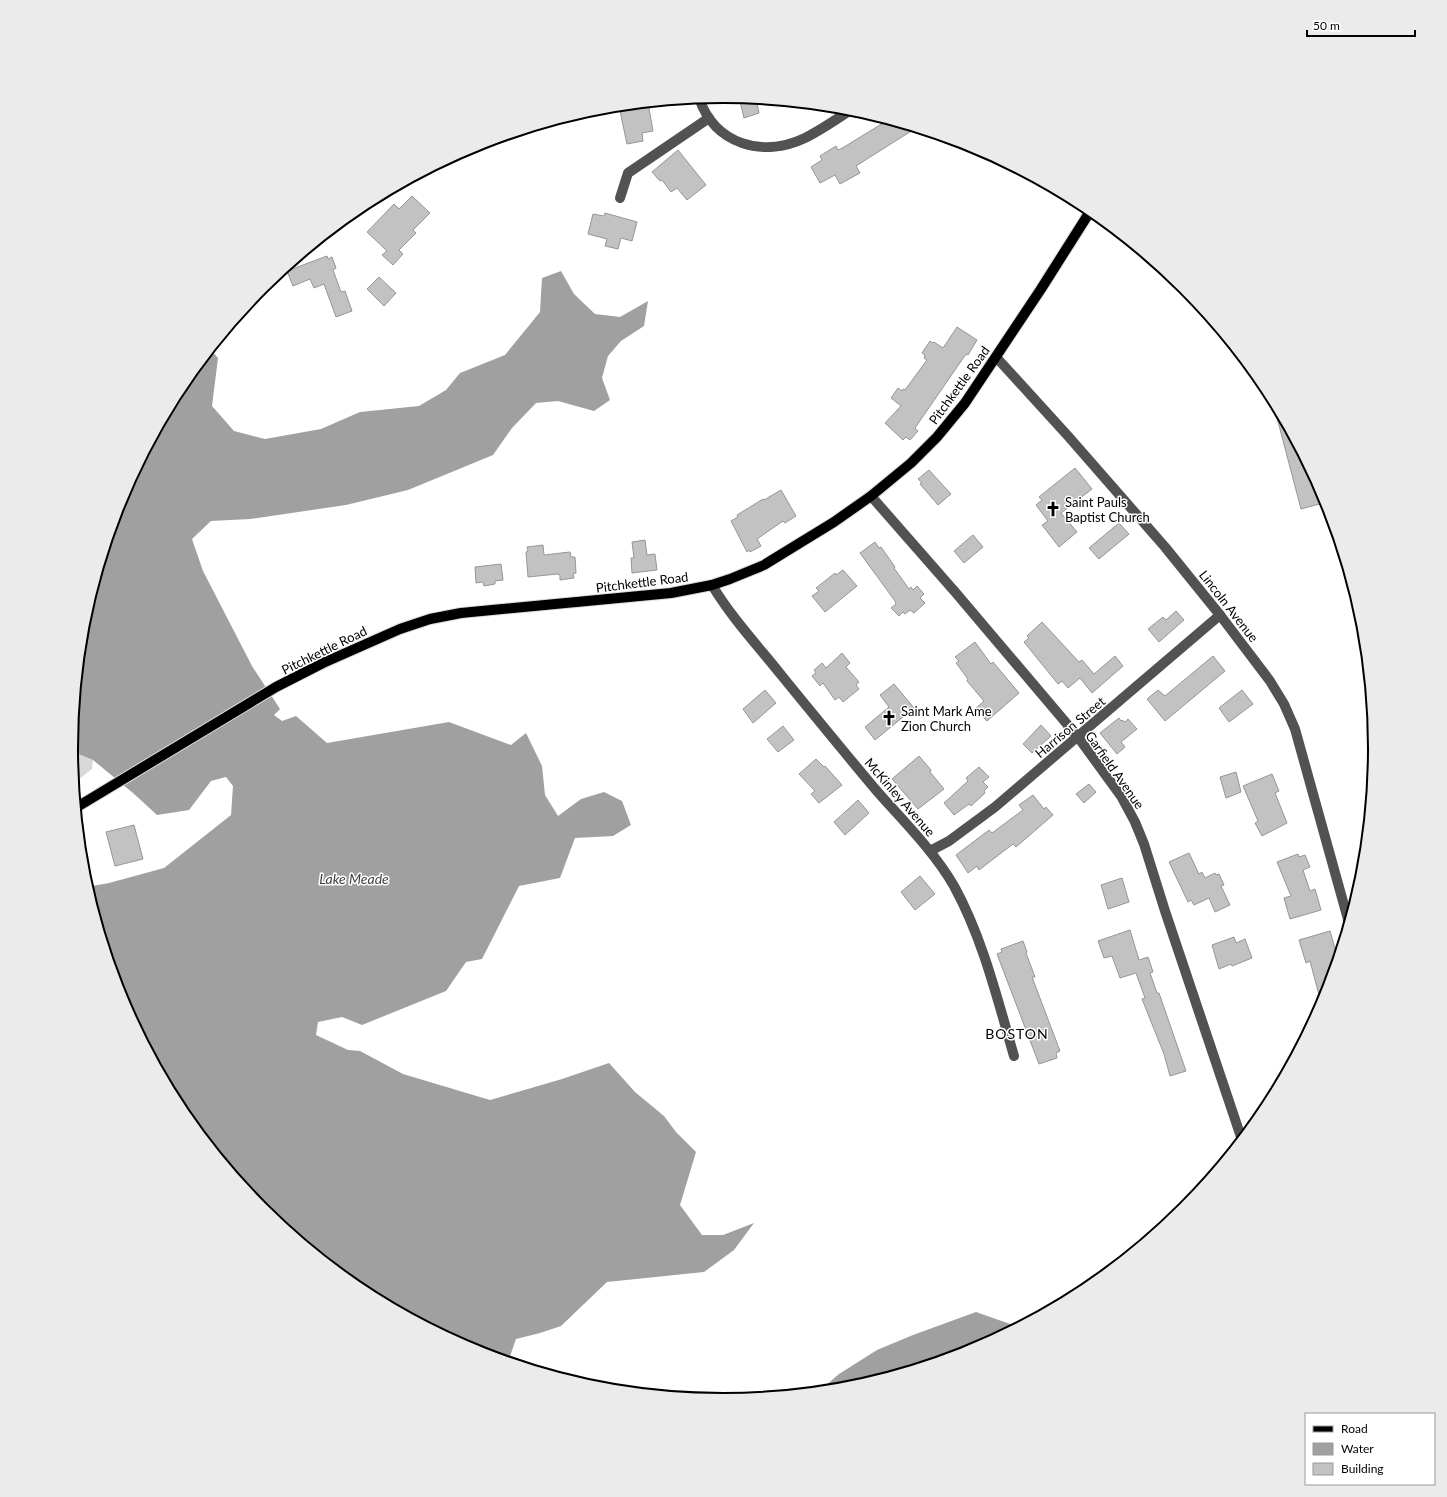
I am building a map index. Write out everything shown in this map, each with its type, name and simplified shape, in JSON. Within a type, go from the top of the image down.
[{"type":"main road","name":"Pitchkettle Road","points":[[81,805],[276,687],[323,663],[400,628],[430,619],[461,613],[671,593],[712,585],[764,565],[834,522],[871,496],[911,463],[937,437],[965,403],[1087,216]]},
{"type":"street","points":[[701,104],[709,118],[720,131],[735,142],[753,146],[771,147],[788,144],[805,138],[844,114]]},
{"type":"street","points":[[620,198],[628,173],[709,118]]},
{"type":"street","name":"Lincoln Avenue","points":[[996,357],[1165,547],[1220,615],[1270,681],[1284,704],[1295,729],[1347,916]]},
{"type":"street","name":"Garfield Avenue","points":[[871,496],[956,593],[1078,737],[1122,796],[1141,836],[1240,1135]]},
{"type":"street","name":"McKinley Avenue","points":[[712,585],[719,598],[871,784],[930,851],[954,885],[984,952],[1014,1056]]},
{"type":"street","name":"Harrison Street","points":[[930,851],[949,841],[995,808],[1220,615]]},
{"type":"shaded area","points":[[78,754],[93,760],[92,769],[79,779]]},
{"type":"water","name":"Lake Meade","points":[[561,271],[574,294],[595,314],[620,317],[648,301],[644,326],[621,341],[608,356],[602,378],[610,400],[594,411],[558,401],[536,403],[512,428],[493,455],[408,490],[346,505],[250,519],[211,521],[192,539],[203,571],[252,666],[280,709],[274,715],[282,721],[296,716],[327,743],[449,722],[511,745],[526,733],[542,766],[545,795],[558,816],[581,799],[604,792],[622,801],[631,825],[613,836],[575,838],[560,878],[519,886],[482,959],[466,962],[446,991],[362,1025],[342,1017],[318,1022],[316,1035],[348,1050],[360,1051],[403,1074],[490,1100],[562,1079],[609,1063],[635,1092],[664,1116],[676,1132],[696,1152],[680,1205],[702,1235],[723,1235],[754,1223],[734,1250],[704,1272],[607,1282],[561,1326],[516,1339],[510,1358],[476,1345],[401,1308],[331,1261],[298,1234],[267,1205],[238,1174],[211,1141],[187,1107],[164,1071],[127,996],[112,956],[93,886],[164,868],[231,815],[233,786],[226,777],[211,781],[189,810],[157,815],[93,760],[78,754],[79,706],[90,623],[100,581],[112,541],[127,501],[164,426],[214,353],[218,358],[212,406],[234,431],[265,439],[321,429],[360,412],[419,406],[446,390],[460,373],[505,355],[540,312],[542,278]]},
{"type":"water","points":[[976,1312],[1013,1325],[971,1345],[931,1360],[891,1372],[849,1382],[826,1385],[839,1374],[877,1350]]},
{"type":"building","points":[[741,103],[757,104],[759,113],[744,118]]},
{"type":"building","points":[[649,108],[653,131],[642,133],[643,141],[627,144],[620,112]]},
{"type":"building","points":[[883,123],[911,131],[856,166],[860,173],[840,184],[835,175],[820,183],[811,167],[822,160],[820,156],[836,146],[838,150]]},
{"type":"building","points":[[678,150],[706,185],[687,200],[677,188],[671,192],[662,180],[660,181],[652,172]]},
{"type":"building","points":[[412,196],[430,213],[413,230],[416,233],[399,250],[403,254],[393,265],[382,255],[387,251],[367,232],[394,204],[399,209]]},
{"type":"building","points":[[605,213],[637,222],[632,241],[621,238],[618,249],[605,246],[607,239],[588,234],[593,214],[604,216]]},
{"type":"building","points":[[327,256],[328,259],[332,257],[336,268],[333,270],[341,292],[345,291],[352,311],[336,317],[324,284],[314,288],[310,279],[293,286],[288,273],[291,269]]},
{"type":"building","points":[[379,277],[396,293],[384,306],[367,289]]},
{"type":"building","points":[[957,327],[977,340],[968,355],[966,354],[915,428],[918,431],[910,440],[906,437],[903,440],[885,423],[901,406],[891,398],[898,388],[902,391],[903,389],[905,390],[927,360],[924,358],[925,355],[922,353],[930,341],[943,348]]},
{"type":"building","points":[[1276,416],[1302,463],[1321,504],[1301,509]]},
{"type":"building","name":"Saint Pauls Baptist Church","points":[[1075,468],[1092,489],[1061,513],[1077,532],[1059,547],[1042,525],[1048,521],[1036,505],[1042,500],[1039,497]]},
{"type":"building","points":[[929,470],[951,494],[938,505],[920,484],[922,483],[918,479]]},
{"type":"building","points":[[781,490],[796,516],[785,523],[783,521],[757,539],[761,546],[747,552],[731,521],[738,517],[737,515]]},
{"type":"building","points":[[1119,523],[1129,534],[1099,559],[1089,548]]},
{"type":"building","points":[[973,535],[983,547],[964,563],[954,551]]},
{"type":"building","points":[[645,540],[647,555],[655,554],[657,570],[632,573],[631,558],[634,558],[632,542]]},
{"type":"building","points":[[875,542],[879,548],[881,547],[909,589],[911,587],[913,590],[917,586],[924,594],[920,598],[925,603],[914,613],[910,610],[905,614],[903,612],[899,616],[891,608],[896,604],[895,601],[860,553]]},
{"type":"building","points":[[543,545],[544,555],[570,552],[571,557],[575,557],[576,573],[573,574],[574,578],[560,580],[560,575],[557,574],[528,577],[527,547]]},
{"type":"building","points":[[501,564],[503,580],[495,581],[495,584],[484,586],[483,582],[476,583],[475,567]]},
{"type":"building","points":[[843,570],[857,586],[825,612],[812,596],[819,591],[816,588],[835,573],[836,575]]},
{"type":"building","points":[[1176,611],[1184,620],[1159,642],[1148,629],[1163,617],[1166,620]]},
{"type":"building","points":[[1042,622],[1079,662],[1082,660],[1094,674],[1115,656],[1123,666],[1092,693],[1080,678],[1068,688],[1062,681],[1058,684],[1024,642],[1029,638],[1027,636]]},
{"type":"building","points":[[975,642],[991,664],[993,662],[1019,693],[987,721],[975,709],[984,701],[967,681],[968,679],[956,663],[959,661],[955,657]]},
{"type":"building","points":[[842,653],[850,663],[846,667],[859,682],[856,685],[859,689],[843,702],[839,697],[835,700],[823,683],[820,686],[812,676],[816,673],[814,670],[822,663],[826,668]]},
{"type":"building","points":[[1213,656],[1225,671],[1165,721],[1147,699],[1158,690],[1165,696]]},
{"type":"building","name":"Saint Mark Ame Zion Church","points":[[894,684],[914,708],[875,740],[865,727],[889,707],[880,695]]},
{"type":"building","points":[[765,690],[776,703],[753,723],[743,709]]},
{"type":"building","points":[[1242,690],[1253,704],[1229,722],[1219,708]]},
{"type":"building","points":[[1119,718],[1121,721],[1122,720],[1125,722],[1128,719],[1137,729],[1121,742],[1125,747],[1117,754],[1100,733]]},
{"type":"building","points":[[1041,725],[1051,736],[1032,753],[1023,744]]},
{"type":"building","points":[[783,726],[794,740],[778,752],[767,739]]},
{"type":"building","points":[[919,756],[944,789],[918,809],[892,779]]},
{"type":"building","points":[[816,759],[824,767],[825,766],[842,785],[819,803],[811,794],[815,791],[799,774]]},
{"type":"building","points":[[979,767],[989,777],[983,782],[988,787],[984,791],[985,793],[971,806],[969,804],[954,815],[944,803],[968,781],[966,778]]},
{"type":"building","points":[[1236,772],[1241,792],[1226,798],[1220,777]]},
{"type":"building","points":[[1272,774],[1279,791],[1275,793],[1287,823],[1262,836],[1255,823],[1258,821],[1243,786]]},
{"type":"building","points":[[1089,784],[1096,792],[1084,803],[1076,794]]},
{"type":"building","points":[[1033,795],[1044,809],[1046,807],[1053,815],[1016,847],[1013,844],[979,870],[977,866],[968,873],[956,855],[989,830],[992,833],[1023,810],[1019,805]]},
{"type":"building","points":[[858,800],[869,813],[845,835],[834,822]]},
{"type":"building","points":[[134,825],[143,859],[115,866],[106,832]]},
{"type":"building","points":[[1189,853],[1199,874],[1202,872],[1205,878],[1215,873],[1216,875],[1219,874],[1224,885],[1221,886],[1230,905],[1215,912],[1209,898],[1194,905],[1191,900],[1188,902],[1169,862]]},
{"type":"building","points":[[1298,854],[1299,857],[1305,855],[1310,867],[1303,870],[1310,891],[1315,889],[1321,910],[1290,919],[1284,898],[1291,896],[1277,862]]},
{"type":"building","points":[[920,876],[935,894],[915,910],[901,892]]},
{"type":"building","points":[[1122,878],[1129,902],[1108,909],[1101,885]]},
{"type":"building","points":[[1130,930],[1139,960],[1148,957],[1153,972],[1150,973],[1157,993],[1159,993],[1186,1071],[1170,1076],[1164,1054],[1142,999],[1145,998],[1136,973],[1120,978],[1112,956],[1104,958],[1098,941]]},
{"type":"building","points":[[1330,931],[1336,952],[1320,997],[1310,961],[1306,963],[1299,940]]},
{"type":"building","points":[[1234,937],[1236,943],[1245,939],[1252,958],[1232,966],[1231,964],[1219,969],[1212,945]]},
{"type":"building","points":[[1023,941],[1035,977],[1032,977],[1060,1051],[1056,1053],[1057,1058],[1039,1064],[997,954],[1002,952],[1001,949]]},
{"type":"place","name":"Saint Pauls Baptist Church","points":[[1053,509]]},
{"type":"place","name":"Saint Mark Ame Zion Church","points":[[889,718]]},
{"type":"district","name":"BOSTON","points":[[1017,1034]]}]
